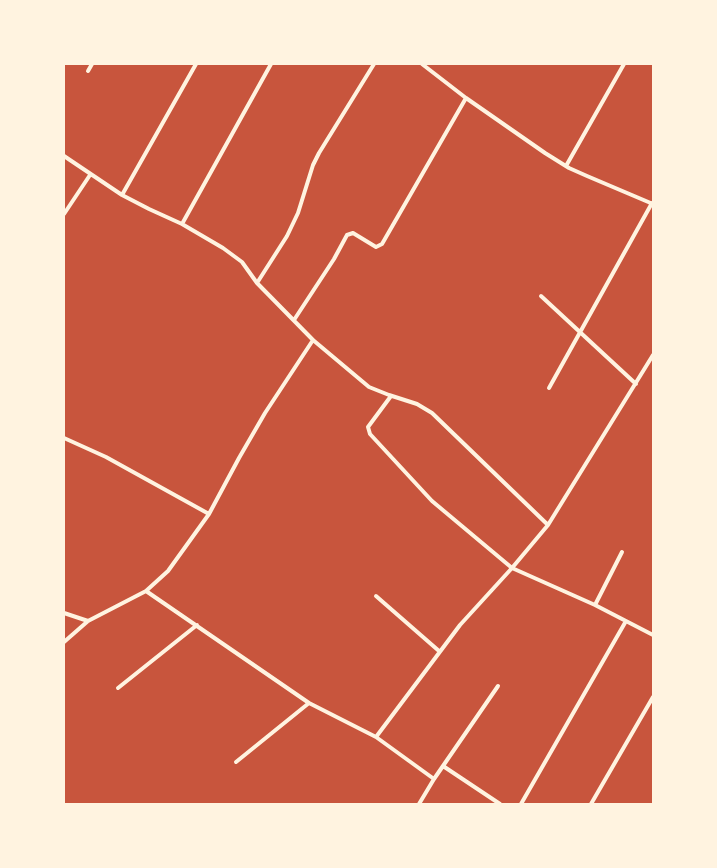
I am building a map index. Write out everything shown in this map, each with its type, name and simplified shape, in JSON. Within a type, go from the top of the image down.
[{"type":"street","points":[[88,71],[92,64]]},
{"type":"street","points":[[122,195],[196,64]]},
{"type":"street","points":[[182,224],[271,64]]},
{"type":"street","points":[[257,283],[286,236],[298,212],[313,165],[319,153],[374,64]]},
{"type":"street","points":[[422,64],[466,98],[566,166],[652,203],[549,388]]},
{"type":"street","points":[[566,166],[624,64]]},
{"type":"street","points":[[294,320],[347,235],[353,233],[376,246],[382,244],[466,98]]},
{"type":"street","points":[[64,156],[122,195],[182,224],[236,257],[257,283],[313,340],[363,383],[378,391],[417,404],[432,413],[548,525]]},
{"type":"street","points":[[64,214],[90,174]]},
{"type":"street","points":[[541,296],[580,334],[636,384]]},
{"type":"street","points":[[64,642],[88,621],[146,591],[168,571],[209,514],[265,413],[313,340]]},
{"type":"street","points":[[376,737],[460,625],[512,568],[548,525],[653,355]]},
{"type":"street","points":[[391,396],[368,427],[370,434],[432,501],[512,568],[595,605],[652,634],[653,629]]},
{"type":"street","points":[[64,438],[106,457],[209,514]]},
{"type":"street","points":[[595,605],[622,552]]},
{"type":"street","points":[[146,591],[309,703],[376,737],[434,779]]},
{"type":"street","points":[[376,596],[439,651]]},
{"type":"street","points":[[64,613],[88,621]]},
{"type":"street","points":[[522,804],[626,621]]},
{"type":"street","points":[[118,688],[197,626]]},
{"type":"street","points":[[419,804],[434,779],[498,686]]},
{"type":"street","points":[[590,804],[653,697]]},
{"type":"street","points":[[236,762],[309,703]]},
{"type":"street","points":[[443,766],[500,804]]}]
